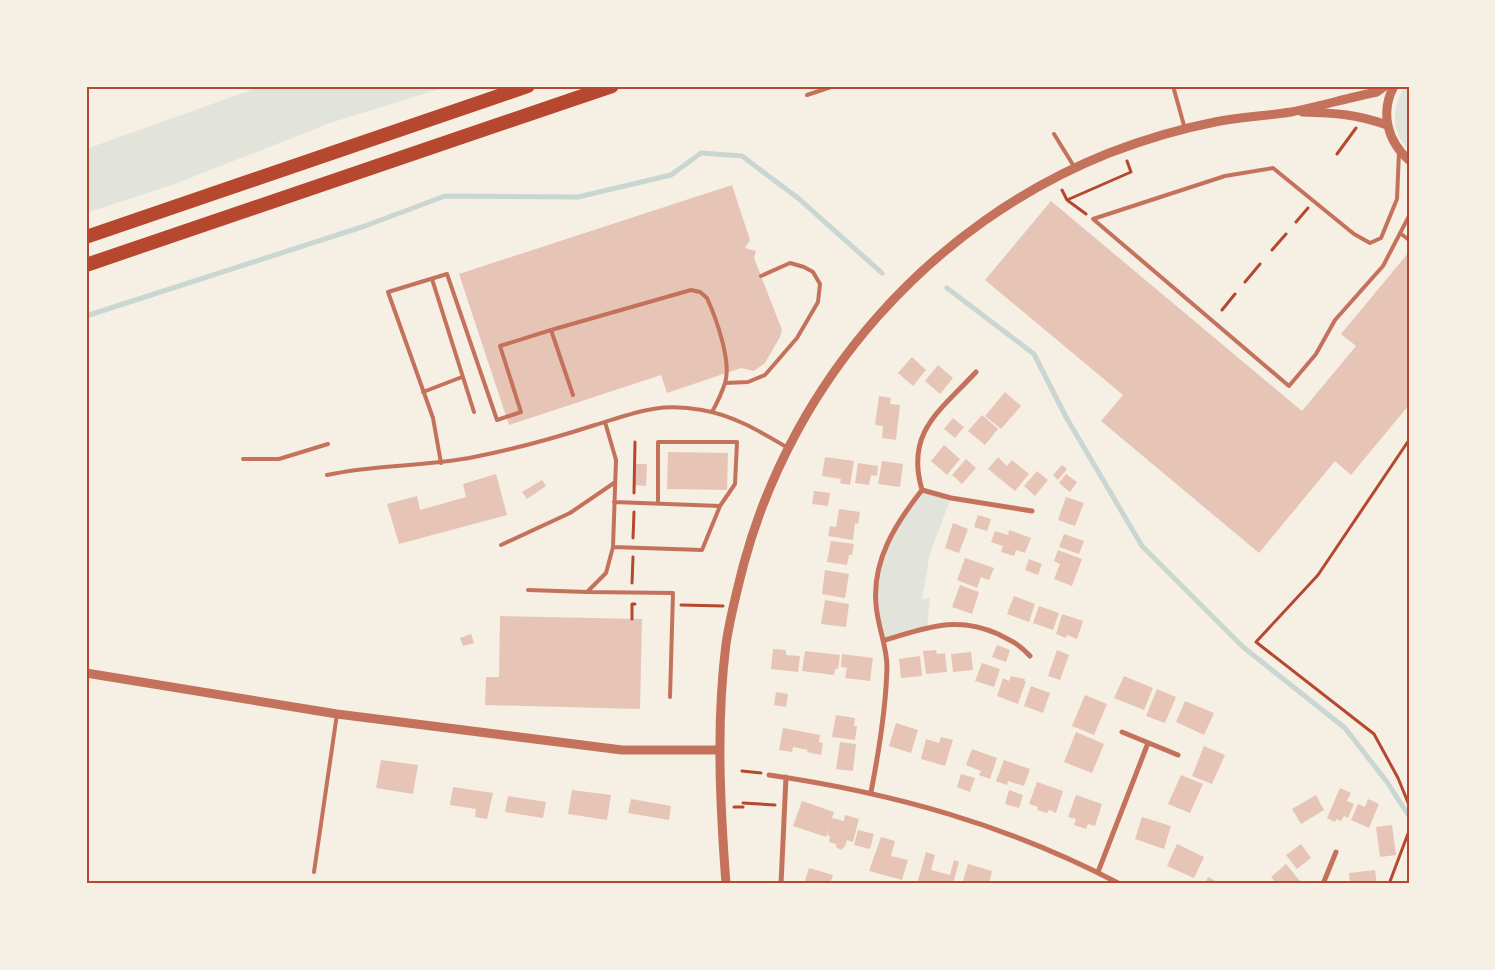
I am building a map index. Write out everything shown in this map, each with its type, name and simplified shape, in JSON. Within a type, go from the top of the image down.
[{"type":"highway","points":[[86,237],[528,86]]},
{"type":"highway","points":[[86,265],[612,86]]},
{"type":"street","points":[[726,884],[720,750],[722,683],[727,641],[736,593],[760,513],[788,448],[835,369],[859,337],[913,279],[942,253],[1006,206],[1075,168],[1126,147],[1185,129],[1252,116],[1289,112],[1377,92],[1385,86]]},
{"type":"street","points":[[1394,86],[1387,106],[1387,125],[1399,152],[1409,160]]},
{"type":"street","points":[[1289,112],[1342,113],[1387,125]]},
{"type":"street","points":[[922,490],[917,466],[918,452],[926,426],[976,372]]},
{"type":"street","points":[[922,490],[951,498],[1032,511]]},
{"type":"street","points":[[871,792],[878,758],[886,695],[887,665],[876,604],[876,582],[880,563],[892,532],[903,513],[922,490]]},
{"type":"street","points":[[884,640],[951,623],[970,624],[991,631],[1018,644],[1030,656]]},
{"type":"street","points":[[86,673],[337,714],[622,750],[720,750]]},
{"type":"street","points":[[1122,732],[1178,755]]},
{"type":"street","points":[[1098,872],[1148,743]]},
{"type":"street","points":[[769,775],[871,792],[983,824],[1055,852],[1120,884]]},
{"type":"street","points":[[780,884],[786,777]]},
{"type":"street","points":[[1323,884],[1336,852]]},
{"type":"lane","points":[[807,95],[834,86]]},
{"type":"lane","points":[[1173,86],[1185,129]]},
{"type":"lane","points":[[1054,134],[1075,168]]},
{"type":"lane","points":[[1093,218],[1225,176],[1273,168],[1354,234],[1370,243],[1382,238],[1396,199],[1399,152]]},
{"type":"lane","points":[[1093,218],[1289,386],[1316,354],[1335,320],[1383,266],[1409,216]]},
{"type":"lane","points":[[1400,233],[1409,240]]},
{"type":"lane","points":[[725,382],[748,382],[765,375],[797,338],[818,302],[820,284],[813,272],[804,267],[790,263],[761,276]]},
{"type":"lane","points":[[441,463],[433,418],[388,292],[447,274],[496,420],[521,412],[500,346],[691,290],[700,292],[707,298],[725,356],[727,373],[725,382],[712,412]]},
{"type":"lane","points":[[432,279],[474,412]]},
{"type":"lane","points":[[552,330],[573,395]]},
{"type":"lane","points":[[423,392],[462,377]]},
{"type":"lane","points":[[327,475],[348,471],[441,463],[510,449],[642,410],[662,407],[682,407],[712,412],[738,421],[788,448]]},
{"type":"lane","points":[[587,592],[606,572],[613,547],[616,460],[605,422]]},
{"type":"lane","points":[[613,547],[702,550],[720,506],[736,484],[737,442],[658,442],[658,503]]},
{"type":"lane","points":[[243,459],[279,459],[328,444]]},
{"type":"lane","points":[[500,546],[570,513],[614,483]]},
{"type":"lane","points":[[614,502],[720,506]]},
{"type":"lane","points":[[528,590],[673,593],[670,697]]},
{"type":"lane","points":[[314,872],[337,714]]},
{"type":"path","points":[[1337,154],[1357,126]]},
{"type":"path","points":[[1068,200],[1131,172],[1127,161]]},
{"type":"path","points":[[1062,190],[1068,200],[1093,218]]},
{"type":"path","points":[[1296,222],[1314,201]]},
{"type":"path","points":[[1272,250],[1286,234]]},
{"type":"path","points":[[1245,282],[1260,264]]},
{"type":"path","points":[[1222,310],[1235,294]]},
{"type":"path","points":[[1409,440],[1318,575],[1256,642],[1374,734],[1398,778],[1409,805]]},
{"type":"path","points":[[632,619],[635,442]]},
{"type":"path","points":[[632,604],[640,604]]},
{"type":"path","points":[[672,605],[706,606]]},
{"type":"path","points":[[742,770],[769,775]]},
{"type":"path","points":[[743,803],[784,806]]},
{"type":"path","points":[[1389,884],[1409,831]]},
{"type":"shaded area","points":[[262,86],[449,86],[330,123],[175,184],[86,213],[86,149]]},
{"type":"shaded area","points":[[1405,86],[1409,86],[1409,150],[1399,136],[1395,119],[1397,102]]},
{"type":"shaded area","points":[[922,490],[951,498],[930,553],[922,599],[930,598],[927,628],[885,640],[881,628],[876,582],[885,548]]},
{"type":"building","points":[[732,185],[750,240],[745,248],[756,251],[754,258],[782,330],[765,363],[754,371],[741,368],[667,393],[661,375],[509,425],[459,274]]},
{"type":"building","points":[[1051,201],[1302,411],[1356,346],[1341,334],[1409,252],[1409,405],[1351,475],[1335,461],[1259,553],[1101,421],[1123,395],[985,280]]},
{"type":"building","points":[[912,357],[926,370],[913,386],[898,373]]},
{"type":"building","points":[[938,365],[953,378],[940,394],[925,381]]},
{"type":"building","points":[[1005,392],[1021,406],[1001,429],[985,416]]},
{"type":"building","points":[[879,396],[891,398],[890,404],[900,405],[896,440],[882,438],[883,426],[875,425]]},
{"type":"building","points":[[982,415],[998,429],[985,445],[968,431]]},
{"type":"building","points":[[953,418],[964,427],[955,438],[944,429]]},
{"type":"building","points":[[944,445],[960,459],[947,475],[931,461]]},
{"type":"building","points":[[668,452],[728,453],[727,490],[667,489]]},
{"type":"building","points":[[825,457],[854,461],[850,485],[840,483],[841,479],[822,476]]},
{"type":"building","points":[[998,457],[1007,466],[1012,460],[1029,474],[1015,491],[988,469]]},
{"type":"building","points":[[966,459],[976,468],[962,484],[952,475]]},
{"type":"building","points":[[882,461],[903,464],[900,487],[878,484]]},
{"type":"building","points":[[858,463],[878,466],[877,476],[871,475],[869,485],[855,483]]},
{"type":"building","points":[[636,464],[647,464],[646,486],[635,485]]},
{"type":"building","points":[[1062,465],[1067,469],[1058,480],[1053,475]]},
{"type":"building","points":[[1037,471],[1048,480],[1035,496],[1024,486]]},
{"type":"building","points":[[496,474],[507,515],[399,544],[387,504],[417,496],[420,510],[466,497],[463,484]]},
{"type":"building","points":[[1066,474],[1077,482],[1070,492],[1059,483]]},
{"type":"building","points":[[542,480],[546,486],[527,499],[522,492]]},
{"type":"building","points":[[814,491],[830,493],[828,506],[812,504]]},
{"type":"building","points":[[1066,497],[1084,503],[1075,526],[1058,520]]},
{"type":"building","points":[[839,509],[860,512],[858,524],[855,523],[853,540],[828,536],[830,526],[836,527]]},
{"type":"building","points":[[978,515],[991,519],[987,531],[974,527]]},
{"type":"building","points":[[953,523],[968,529],[959,553],[945,548]]},
{"type":"building","points":[[1009,530],[1031,538],[1025,553],[1016,550],[1014,556],[1001,552],[1003,546],[991,542],[995,531],[1008,535]]},
{"type":"building","points":[[1064,534],[1084,541],[1079,554],[1059,547]]},
{"type":"building","points":[[831,541],[854,544],[852,555],[849,555],[847,565],[827,562]]},
{"type":"building","points":[[1058,550],[1082,559],[1072,586],[1054,579],[1060,564],[1054,561]]},
{"type":"building","points":[[965,558],[994,568],[989,580],[981,577],[977,588],[957,580]]},
{"type":"building","points":[[1029,559],[1042,564],[1038,575],[1025,570]]},
{"type":"building","points":[[825,570],[849,574],[845,598],[822,594]]},
{"type":"building","points":[[960,585],[979,592],[972,614],[952,607]]},
{"type":"building","points":[[1014,596],[1035,604],[1029,622],[1007,614]]},
{"type":"building","points":[[825,600],[849,604],[846,627],[821,624]]},
{"type":"building","points":[[1039,606],[1059,613],[1053,630],[1033,623]]},
{"type":"building","points":[[1062,614],[1083,621],[1077,639],[1067,635],[1066,638],[1056,634]]},
{"type":"building","points":[[500,616],[642,619],[640,709],[485,705],[486,677],[499,677]]},
{"type":"building","points":[[471,634],[474,643],[463,646],[460,638]]},
{"type":"building","points":[[997,645],[1010,650],[1006,662],[992,657]]},
{"type":"building","points":[[773,649],[786,650],[786,655],[800,656],[798,672],[771,669]]},
{"type":"building","points":[[936,650],[937,654],[945,653],[947,672],[926,674],[923,651]]},
{"type":"building","points":[[1057,650],[1069,655],[1060,680],[1048,676]]},
{"type":"building","points":[[805,651],[840,655],[838,669],[835,669],[834,675],[802,671]]},
{"type":"building","points":[[971,652],[973,670],[953,672],[951,654]]},
{"type":"building","points":[[842,654],[873,658],[870,681],[845,678],[847,668],[841,667]]},
{"type":"building","points":[[920,656],[922,676],[901,678],[899,659]]},
{"type":"building","points":[[982,663],[1000,669],[994,687],[975,681]]},
{"type":"building","points":[[1011,676],[1025,679],[1024,681],[1026,681],[1018,704],[997,696],[1003,678],[1009,681]]},
{"type":"building","points":[[1124,676],[1153,688],[1144,710],[1114,698]]},
{"type":"building","points":[[1031,686],[1050,693],[1043,713],[1024,706]]},
{"type":"building","points":[[1157,689],[1176,697],[1165,723],[1146,716]]},
{"type":"building","points":[[776,692],[788,694],[786,707],[774,705]]},
{"type":"building","points":[[1085,695],[1107,704],[1094,735],[1072,726]]},
{"type":"building","points":[[1185,701],[1214,713],[1204,735],[1176,722]]},
{"type":"building","points":[[836,715],[855,718],[854,726],[857,726],[855,740],[832,737]]},
{"type":"building","points":[[896,723],[918,730],[911,753],[889,746]]},
{"type":"building","points":[[783,728],[820,735],[819,742],[823,743],[821,755],[793,747],[792,752],[779,750]]},
{"type":"building","points":[[1076,732],[1104,744],[1092,773],[1064,762]]},
{"type":"building","points":[[941,737],[953,740],[945,766],[921,759],[926,739],[939,743]]},
{"type":"building","points":[[840,742],[856,744],[853,771],[836,769]]},
{"type":"building","points":[[1204,746],[1225,755],[1212,784],[1192,776]]},
{"type":"building","points":[[972,749],[997,758],[990,779],[979,775],[981,771],[966,765]]},
{"type":"building","points":[[381,760],[418,765],[413,794],[376,788]]},
{"type":"building","points":[[1004,760],[1030,769],[1024,786],[1008,781],[1007,785],[996,781]]},
{"type":"building","points":[[961,774],[975,778],[970,792],[957,787]]},
{"type":"building","points":[[1181,775],[1203,784],[1190,813],[1168,804]]},
{"type":"building","points":[[1037,782],[1063,791],[1056,813],[1049,810],[1047,813],[1037,810],[1038,807],[1029,804]]},
{"type":"building","points":[[453,787],[493,793],[487,819],[475,817],[476,809],[450,805]]},
{"type":"building","points":[[1340,788],[1351,793],[1347,801],[1354,804],[1348,818],[1344,816],[1341,821],[1336,819],[1335,822],[1327,818]]},
{"type":"building","points":[[572,790],[611,795],[607,820],[568,814]]},
{"type":"building","points":[[1009,790],[1023,795],[1019,808],[1005,804]]},
{"type":"building","points":[[1076,795],[1102,804],[1095,826],[1088,824],[1086,829],[1074,825],[1076,819],[1068,817]]},
{"type":"building","points":[[1316,795],[1324,810],[1301,824],[1292,809]]},
{"type":"building","points":[[508,796],[546,802],[543,818],[505,812]]},
{"type":"building","points":[[631,799],[671,806],[669,820],[628,813]]},
{"type":"building","points":[[1368,799],[1379,804],[1369,828],[1351,820],[1358,804],[1365,807]]},
{"type":"building","points":[[802,801],[834,812],[832,818],[844,821],[845,815],[859,819],[853,842],[847,840],[841,850],[836,847],[836,844],[829,842],[830,836],[827,835],[830,824],[826,837],[793,826]]},
{"type":"building","points":[[1142,817],[1171,826],[1164,849],[1135,839]]},
{"type":"building","points":[[1392,825],[1396,855],[1380,857],[1376,827]]},
{"type":"building","points":[[858,830],[874,834],[870,849],[854,845]]},
{"type":"building","points":[[881,837],[895,841],[891,856],[908,860],[902,880],[869,871]]},
{"type":"building","points":[[1177,844],[1204,857],[1194,878],[1167,866]]},
{"type":"building","points":[[1301,844],[1311,858],[1297,869],[1286,855]]},
{"type":"building","points":[[926,852],[935,855],[931,870],[950,875],[954,860],[959,862],[953,884],[917,884]]},
{"type":"building","points":[[968,864],[992,871],[989,884],[962,884]]},
{"type":"building","points":[[1286,864],[1300,881],[1297,884],[1277,884],[1271,877]]},
{"type":"building","points":[[809,868],[833,875],[830,884],[804,884]]},
{"type":"building","points":[[1375,870],[1377,884],[1353,884],[1353,882],[1350,882],[1349,873]]},
{"type":"building","points":[[1208,877],[1221,884],[1205,884]]},
{"type":"waterway","points":[[86,316],[365,226],[445,196],[578,197],[671,175],[701,153],[742,156],[798,198],[882,273]]},
{"type":"waterway","points":[[947,288],[1034,354],[1066,417],[1142,546],[1243,647],[1345,728],[1387,782],[1409,816]]}]
